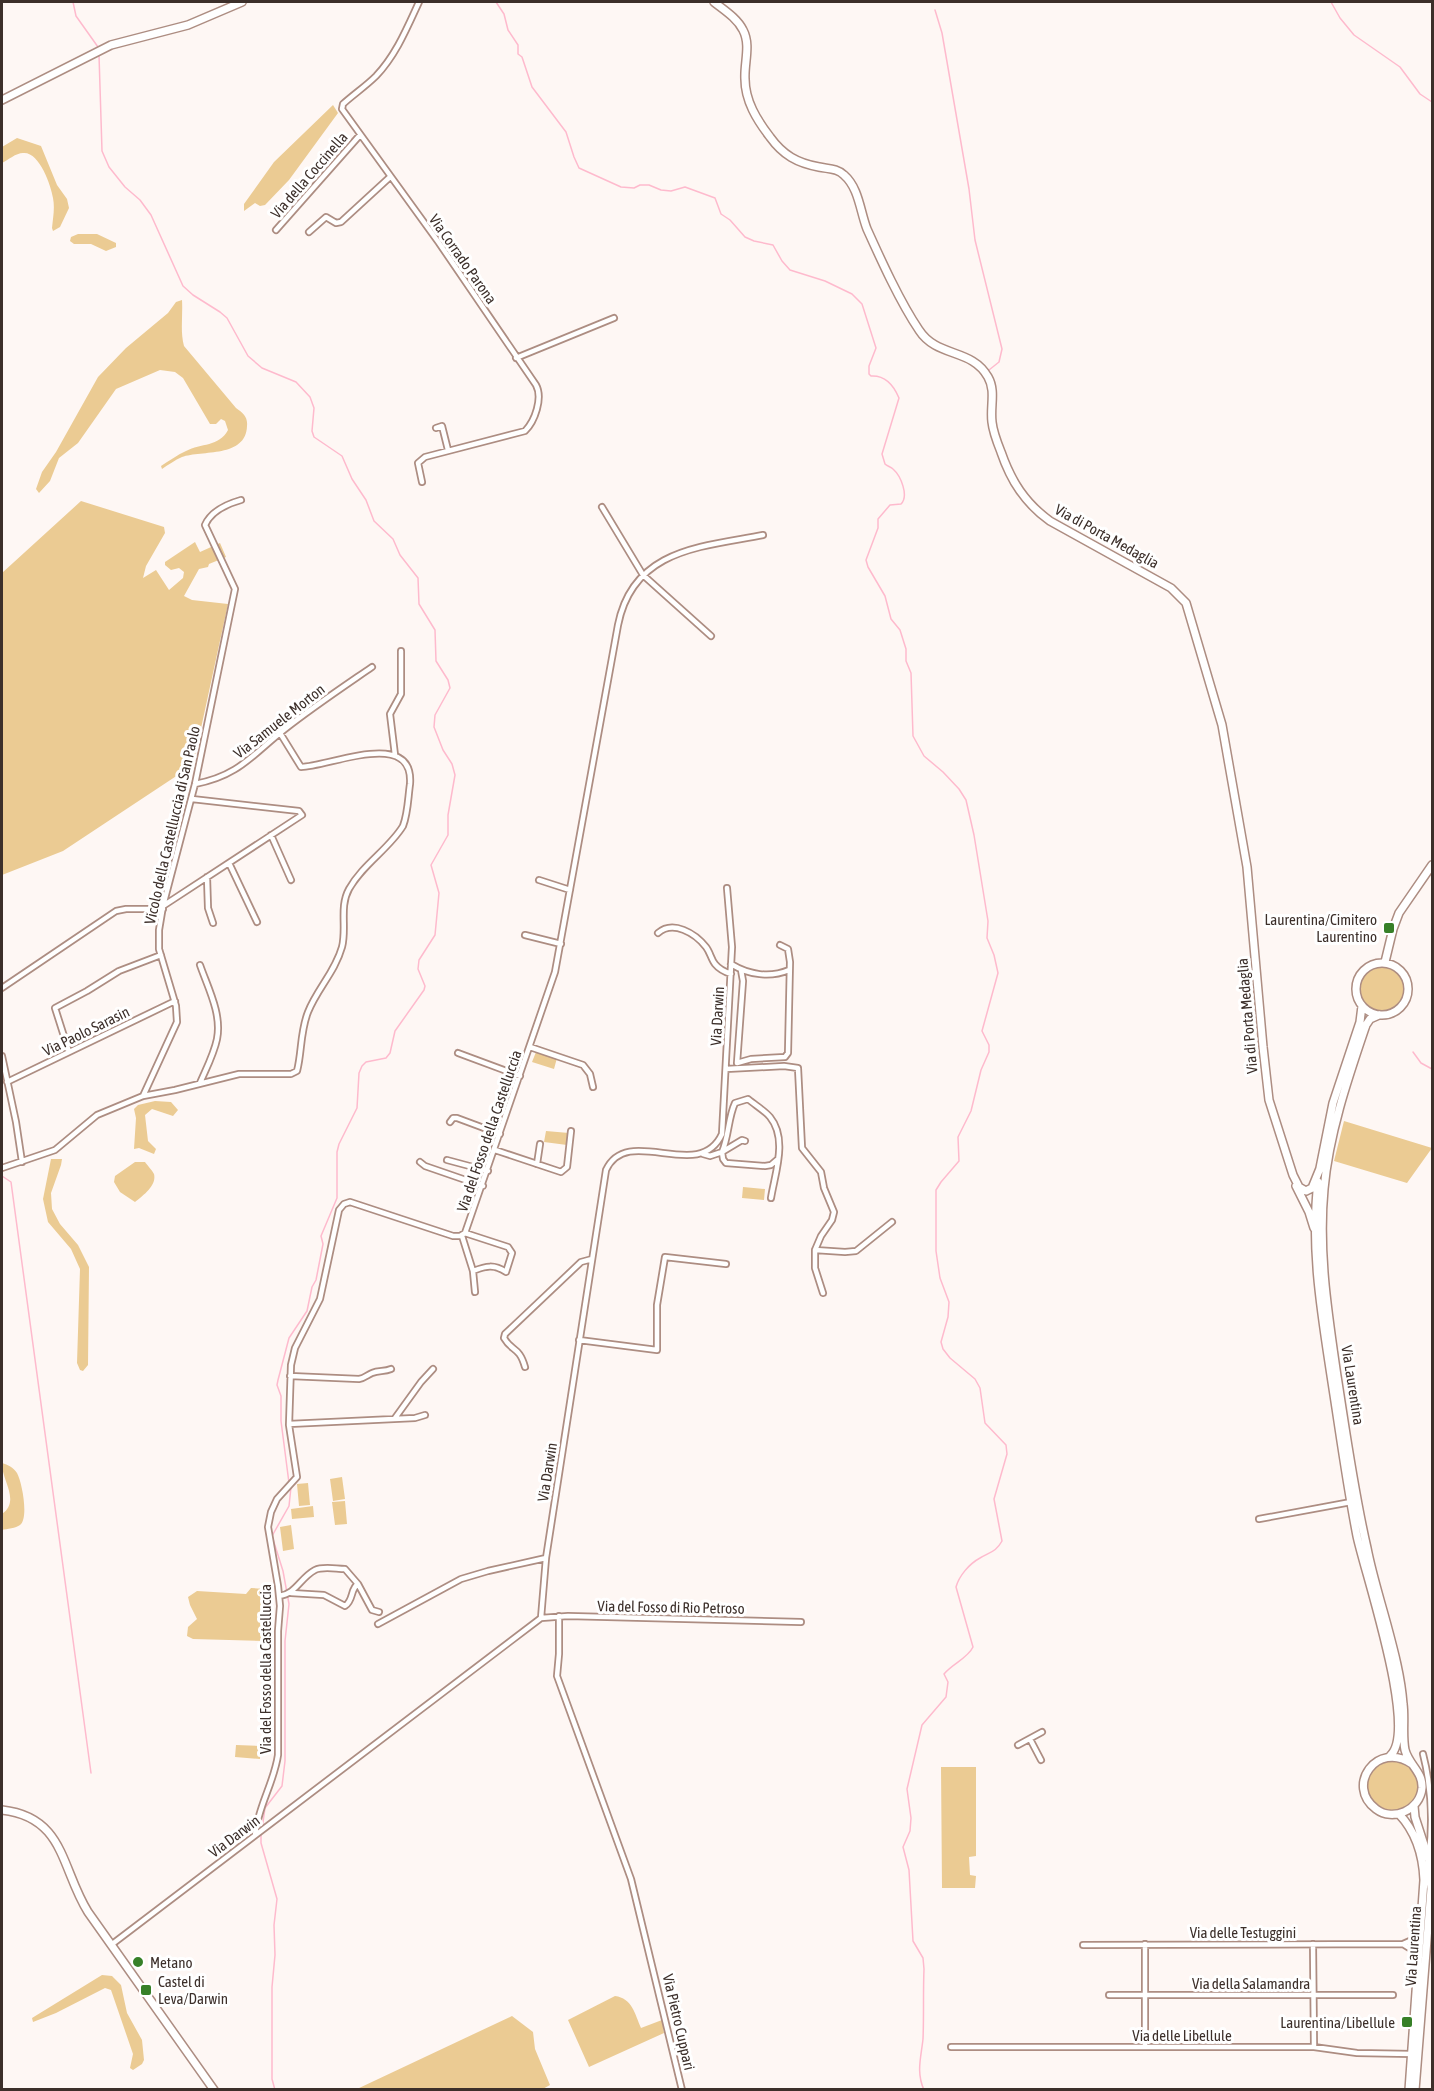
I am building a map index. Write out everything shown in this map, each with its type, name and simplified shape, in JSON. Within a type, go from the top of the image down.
[{"type":"main road","points":[[2,100],[99,50],[120,42],[188,25],[242,2]]},
{"type":"main road","name":"Via di Porta Medaglia","points":[[714,2],[734,18],[744,31],[747,47],[745,77],[748,98],[754,113],[770,137],[781,150],[796,161],[836,170],[847,178],[857,197],[868,230],[919,331],[933,346],[970,359],[988,376],[993,389],[991,417],[993,431],[1008,472],[1020,492],[1036,510],[1050,521],[1172,588],[1186,603],[1222,725],[1247,867],[1268,1095],[1296,1188],[1311,1216],[1316,1237]]},
{"type":"main road","points":[[1385,962],[1399,913],[1432,865]]},
{"type":"main road","points":[[1385,962],[1400,969],[1405,975],[1409,990],[1402,1006],[1396,1011],[1379,1015],[1362,1006],[1358,1000],[1356,986],[1360,973],[1371,964],[1385,962]]},
{"type":"main road","name":"Via Laurentina","points":[[1362,1006],[1360,1022],[1333,1103],[1321,1166],[1317,1197],[1316,1263],[1351,1502],[1392,1675],[1398,1716],[1398,1741],[1396,1749],[1390,1756]]},
{"type":"main road","name":"Via Laurentina","points":[[1379,1015],[1370,1019],[1365,1027],[1334,1129],[1324,1188],[1322,1254],[1328,1312],[1362,1525],[1397,1662],[1403,1699],[1405,1747],[1412,1764],[1418,1771],[1422,1789],[1414,1806],[1414,1815],[1431,1863],[1431,1919],[1415,2090]]},
{"type":"main road","points":[[1293,1175],[1299,1187],[1308,1191],[1313,1186],[1321,1166]]},
{"type":"main road","points":[[1412,1764],[1398,1757],[1382,1758],[1370,1767],[1364,1782],[1364,1790],[1376,1809],[1391,1815],[1399,1814],[1414,1806]]},
{"type":"main road","points":[[2,1810],[24,1815],[51,1834],[62,1852],[78,1895],[214,2090]]},
{"type":"main road","name":"Via Laurentina","points":[[1399,1814],[1410,1827],[1422,1860],[1425,1890],[1408,2090]]},
{"type":"street","name":"Via Corrado Parona","points":[[419,2],[388,62],[342,107],[343,112],[438,242],[539,393],[528,429],[521,433],[448,450],[419,460],[422,482]]},
{"type":"street","name":"Via della Coccinella","points":[[276,230],[360,135]]},
{"type":"street","points":[[309,232],[326,217],[336,223],[341,222],[390,177]]},
{"type":"street","points":[[516,358],[614,318]]},
{"type":"street","points":[[436,428],[442,426],[448,450]]},
{"type":"street","name":"Vicolo della Castelluccia di San Paolo","points":[[143,1096],[175,1029],[177,1014],[175,1001],[161,956],[159,936],[163,908],[192,800],[236,589],[205,525],[208,518],[217,511],[241,500]]},
{"type":"street","points":[[602,507],[643,575],[711,636]]},
{"type":"street","name":"Via del Fosso della Castelluccia","points":[[255,1835],[260,1809],[275,1773],[278,1755],[279,1596],[268,1527],[276,1501],[294,1481],[297,1471],[289,1424],[290,1376],[295,1348],[320,1299],[332,1237],[342,1206],[347,1202],[453,1236],[464,1235],[488,1172],[553,981],[620,619],[630,592],[643,575],[660,561],[679,552],[763,536]]},
{"type":"street","points":[[395,755],[390,714],[401,694],[401,651]]},
{"type":"street","name":"Via Samuele Morton","points":[[195,784],[212,780],[245,764],[280,733],[372,667]]},
{"type":"street","points":[[2,1168],[52,1152],[97,1115],[143,1096],[240,1074],[291,1074],[297,1071],[302,1031],[307,1015],[332,974],[341,949],[346,895],[354,881],[395,836],[404,822],[410,773],[405,762],[395,755],[368,755],[302,768],[280,733]]},
{"type":"street","points":[[2,988],[116,911],[163,908],[301,817],[299,811],[192,800]]},
{"type":"street","points":[[271,836],[291,880]]},
{"type":"street","points":[[229,863],[257,922]]},
{"type":"street","points":[[207,877],[208,906],[213,923]]},
{"type":"street","points":[[538,880],[570,890]]},
{"type":"street","name":"Via Darwin","points":[[111,1945],[541,1618],[546,1558],[605,1174],[612,1161],[623,1154],[635,1151],[703,1154],[715,1145],[722,1134],[732,933],[727,888]]},
{"type":"street","points":[[658,933],[668,926],[676,927],[695,936],[706,947],[714,963],[731,974]]},
{"type":"street","points":[[525,934],[561,944]]},
{"type":"street","points":[[741,970],[743,981],[737,1063],[787,1055],[788,949],[780,945]]},
{"type":"street","points":[[69,1052],[55,1008],[120,971],[161,956]]},
{"type":"street","points":[[731,964],[741,970],[760,975],[779,975],[789,970]]},
{"type":"street","points":[[200,966],[214,1007],[218,1027],[213,1051],[200,1083]]},
{"type":"street","name":"Via Paolo Sarasin","points":[[7,1082],[175,1001]]},
{"type":"street","points":[[530,1047],[583,1065],[590,1074],[593,1086]]},
{"type":"street","points":[[458,1053],[520,1076]]},
{"type":"street","points":[[2,1056],[22,1162]]},
{"type":"street","points":[[726,1069],[784,1066],[798,1068],[802,1148],[821,1172],[824,1188],[834,1212],[815,1250],[815,1268],[823,1293]]},
{"type":"street","points":[[771,1198],[778,1159],[780,1143],[774,1124],[768,1115],[748,1099],[735,1103],[722,1152],[723,1159],[729,1163],[765,1166],[771,1165],[778,1159]]},
{"type":"street","points":[[450,1122],[453,1118],[457,1118],[500,1134]]},
{"type":"street","points":[[495,1150],[561,1172],[565,1170],[572,1131]]},
{"type":"street","points":[[703,1154],[710,1156],[742,1140],[745,1141]]},
{"type":"street","points":[[537,1164],[540,1144]]},
{"type":"street","points":[[447,1160],[488,1172]]},
{"type":"street","points":[[420,1162],[425,1166],[483,1186]]},
{"type":"street","points":[[815,1250],[856,1251],[892,1222]]},
{"type":"street","points":[[473,1271],[490,1266],[506,1272],[512,1253],[508,1247],[464,1235],[473,1271],[475,1292]]},
{"type":"street","points":[[818,1242],[825,1250]]},
{"type":"street","points":[[579,1340],[657,1350],[657,1305],[665,1257],[726,1264]]},
{"type":"street","points":[[525,1367],[518,1351],[504,1338],[505,1334],[581,1262],[592,1258]]},
{"type":"street","points":[[290,1376],[363,1378],[372,1373],[391,1369]]},
{"type":"street","points":[[395,1418],[433,1369]]},
{"type":"street","points":[[289,1424],[416,1418],[425,1415]]},
{"type":"street","points":[[1259,1519],[1351,1502]]},
{"type":"street","points":[[378,1624],[461,1579],[546,1558]]},
{"type":"street","points":[[289,1594],[319,1568],[345,1569],[358,1584],[372,1610],[380,1612]]},
{"type":"street","points":[[279,1596],[324,1595],[345,1606],[351,1601],[354,1587],[358,1584]]},
{"type":"street","name":"Via del Fosso di Rio Petroso","points":[[541,1618],[559,1616],[801,1622]]},
{"type":"street","name":"Via Pietro Cuppari","points":[[559,1616],[557,1676],[631,1879],[682,2090]]},
{"type":"street","points":[[1018,1745],[1042,1732]]},
{"type":"street","points":[[1030,1739],[1041,1760]]},
{"type":"street","points":[[1423,1754],[1431,1780],[1431,1863]]},
{"type":"street","points":[[1420,1832],[1427,1831],[1432,1821]]},
{"type":"street","points":[[1419,1964],[1413,1951],[1403,1944],[1415,1938],[1422,1928]]},
{"type":"street","points":[[1145,1944],[1145,2047]]},
{"type":"street","points":[[1313,1944],[1314,2047]]},
{"type":"street","name":"Via delle Testuggini","points":[[1083,1945],[1403,1944]]},
{"type":"street","name":"Via della Salamandra","points":[[1109,1995],[1393,1995]]},
{"type":"street","name":"Via delle Libellule","points":[[951,2047],[1314,2047],[1357,2053],[1412,2054]]},
{"type":"shaded area","points":[[333,105],[338,113],[289,180],[265,205],[260,206],[255,203],[244,211],[244,204],[274,162]]},
{"type":"shaded area","points":[[17,138],[41,146],[57,185],[67,199],[69,208],[60,227],[53,231],[53,198],[50,185],[39,163],[29,154],[20,153],[2,163],[2,147]]},
{"type":"shaded area","points":[[78,234],[97,234],[116,243],[116,247],[106,251],[91,244],[74,244],[70,241],[71,237]]},
{"type":"shaded area","points":[[182,300],[184,346],[245,416],[247,423],[245,436],[231,448],[182,457],[162,469],[161,466],[192,448],[215,442],[228,430],[225,421],[221,419],[216,424],[210,424],[183,378],[175,372],[160,370],[116,389],[78,443],[59,458],[50,481],[39,493],[36,489],[42,472],[56,452],[98,377],[126,348],[168,313],[176,302]]},
{"type":"shaded area","points":[[81,501],[164,527],[165,533],[146,566],[143,578],[156,570],[169,590],[183,578],[184,572],[179,568],[171,570],[165,562],[195,542],[200,552],[220,543],[226,557],[209,564],[208,567],[199,569],[184,596],[192,600],[228,604],[193,765],[63,851],[2,875],[2,573]]},
{"type":"shaded area","points":[[1382,966],[1398,973],[1405,989],[1398,1005],[1382,1012],[1366,1005],[1359,989],[1366,973]]},
{"type":"shaded area","points":[[536,1052],[557,1058],[554,1069],[532,1062]]},
{"type":"shaded area","points":[[155,1101],[171,1102],[178,1110],[173,1116],[152,1109],[145,1115],[148,1141],[156,1149],[154,1154],[139,1148],[134,1149],[136,1118],[134,1109],[138,1105]]},
{"type":"shaded area","points":[[1344,1121],[1432,1148],[1407,1183],[1334,1161]]},
{"type":"shaded area","points":[[546,1131],[569,1133],[567,1145],[544,1142]]},
{"type":"shaded area","points":[[51,1159],[62,1159],[51,1193],[52,1209],[60,1224],[78,1245],[89,1267],[88,1365],[83,1371],[77,1363],[80,1269],[71,1249],[48,1222],[43,1199]]},
{"type":"shaded area","points":[[135,1162],[145,1162],[154,1174],[154,1178],[148,1190],[135,1202],[120,1192],[114,1182],[115,1176]]},
{"type":"shaded area","points":[[743,1187],[765,1189],[764,1200],[742,1198]]},
{"type":"shaded area","points":[[2,1463],[10,1466],[17,1473],[23,1492],[24,1515],[20,1525],[2,1530],[2,1514],[10,1503],[10,1496]]},
{"type":"shaded area","points":[[342,1477],[345,1499],[333,1501],[330,1479]]},
{"type":"shaded area","points":[[308,1483],[310,1505],[299,1506],[297,1484]]},
{"type":"shaded area","points":[[345,1501],[347,1524],[335,1525],[332,1502]]},
{"type":"shaded area","points":[[313,1506],[314,1517],[292,1519],[291,1509]]},
{"type":"shaded area","points":[[291,1525],[294,1549],[283,1551],[280,1527]]},
{"type":"shaded area","points":[[251,1588],[266,1589],[272,1604],[267,1639],[264,1641],[193,1639],[187,1636],[188,1627],[197,1619],[188,1597],[197,1591],[246,1594]]},
{"type":"shaded area","points":[[236,1745],[260,1746],[260,1759],[235,1757]]},
{"type":"shaded area","points":[[1392,1760],[1402,1762],[1410,1768],[1416,1776],[1418,1786],[1416,1796],[1410,1804],[1402,1810],[1392,1812],[1382,1810],[1374,1804],[1368,1796],[1366,1786],[1368,1776],[1374,1768],[1382,1762]]},
{"type":"shaded area","points":[[941,1767],[976,1767],[976,1856],[969,1857],[970,1875],[976,1876],[975,1888],[942,1888]]},
{"type":"shaded area","points":[[102,1975],[112,1976],[121,1985],[127,2013],[142,2040],[144,2060],[133,2070],[130,2068],[133,2054],[111,1990],[105,1988],[33,2022],[32,2018]]},
{"type":"shaded area","points":[[615,1996],[629,2003],[641,2028],[662,2020],[664,2033],[589,2067],[568,2020]]},
{"type":"shaded area","points":[[512,2016],[533,2032],[535,2049],[550,2085],[541,2090],[357,2089]]},
{"type":"waterway","points":[[73,2],[76,16],[98,47]]},
{"type":"waterway","points":[[496,2],[504,14],[508,30],[518,45],[518,54],[522,57],[532,87],[566,132],[579,168],[621,187],[634,188],[649,185],[671,191],[685,187],[715,198],[721,214],[730,220],[745,237],[773,245],[790,270],[825,281],[852,294],[862,304],[876,348],[869,366],[869,374],[889,382],[899,398],[882,454],[885,464],[899,476],[904,496],[901,504],[890,505],[878,519],[878,528],[866,560],[885,596],[891,619],[900,630],[906,649],[906,661],[911,673],[913,736],[924,756],[943,772],[966,800],[988,921],[987,938],[998,973],[982,1031],[989,1045],[989,1052],[981,1070],[971,1111],[958,1137],[959,1161],[936,1190],[936,1251],[940,1278],[949,1302],[948,1317],[941,1342],[950,1358],[975,1379],[980,1388],[985,1423],[1006,1445],[1007,1454],[994,1499],[1002,1541],[995,1550],[968,1567],[956,1587],[973,1647],[944,1674],[948,1682],[946,1697],[922,1725],[907,1789],[911,1818],[910,1831],[903,1847],[909,1870],[913,1941],[923,1958],[924,1969],[923,2039],[920,2059],[924,2090]]},
{"type":"waterway","points":[[1331,2],[1354,35],[1400,67],[1420,94],[1432,102]]},
{"type":"waterway","points":[[935,10],[942,33],[969,189],[975,240],[1002,349],[999,362],[989,370]]},
{"type":"waterway","points":[[99,55],[102,151],[109,167],[151,215],[183,286],[227,318],[248,356],[262,368],[296,382],[310,397],[314,408],[312,431],[314,437],[342,456],[352,479],[366,500],[374,521],[393,539],[400,555],[418,578],[419,604],[435,630],[436,661],[448,680],[450,688],[435,715],[434,727],[455,775],[448,815],[448,835],[431,865],[439,893],[435,935],[419,960],[418,969],[425,986],[395,1031],[390,1053],[386,1058],[366,1062],[362,1066],[359,1073],[357,1108],[339,1144],[337,1198],[321,1236],[323,1244],[316,1280],[312,1287],[307,1311],[289,1338],[277,1385],[281,1396],[281,1421],[289,1483]]},
{"type":"waterway","points":[[1413,1052],[1421,1063],[1432,1069]]},
{"type":"waterway","points":[[2,1176],[11,1182],[91,1773]]},
{"type":"waterway","points":[[262,1829],[265,1808],[282,1786],[285,1761],[285,1641],[289,1604],[283,1571],[272,1536],[289,1506],[291,1487]]},
{"type":"waterway","points":[[261,1834],[261,1843],[277,1899],[272,1987],[272,2079],[275,2090]]},
{"type":"place","name":"Laurentina/Cimitero Laurentino","points":[[1389,928]]},
{"type":"place","name":"Metano","points":[[138,1962]]},
{"type":"place","name":"Castel di Leva/Darwin","points":[[146,1990]]},
{"type":"place","name":"Laurentina/Libellule","points":[[1407,2022]]}]
